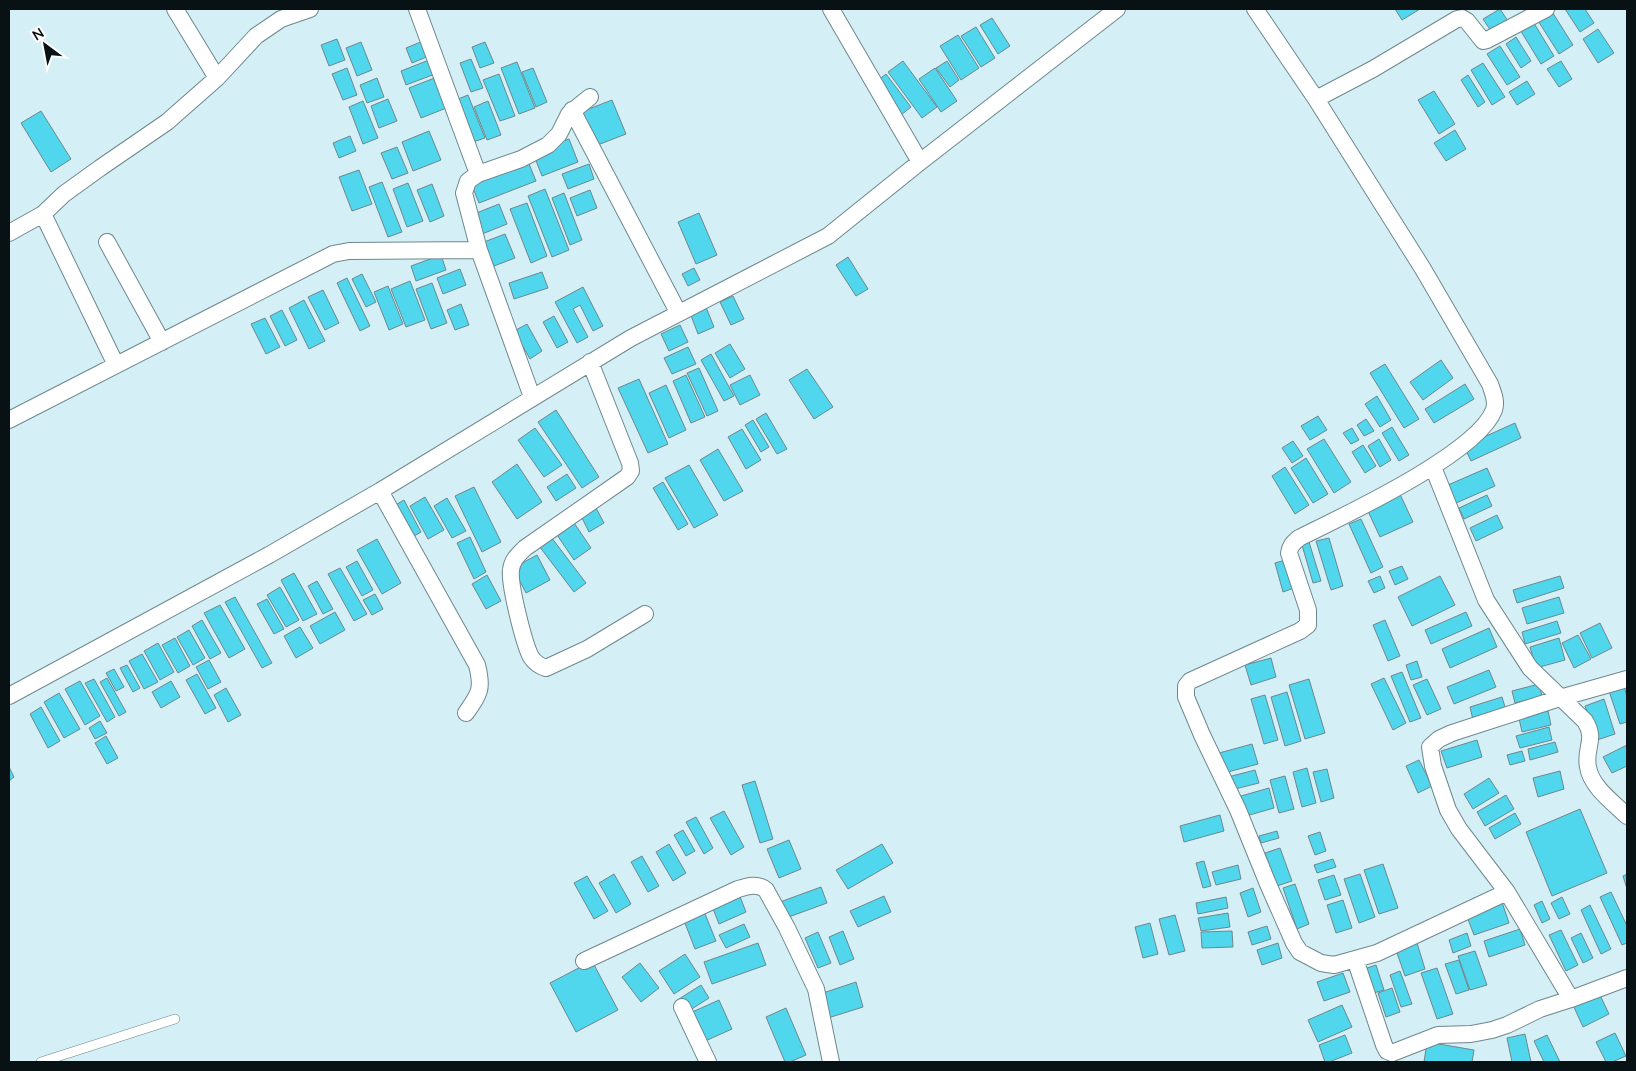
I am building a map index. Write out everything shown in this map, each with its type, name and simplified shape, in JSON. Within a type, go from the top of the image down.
[{"type":"street","points":[[175,9],[217,78]]},
{"type":"street","points":[[9,233],[43,214],[71,188],[167,122],[217,78],[256,36],[281,20],[310,9]]},
{"type":"street","points":[[417,9],[478,174]]},
{"type":"street","points":[[831,9],[920,162]]},
{"type":"street","points":[[9,696],[270,555],[380,491],[590,362],[678,312],[828,236],[1117,9]]},
{"type":"street","points":[[1256,9],[1316,99],[1423,269],[1490,384],[1495,400],[1494,409],[1480,430],[1433,467],[1299,538],[1293,543],[1290,553],[1308,610],[1308,625],[1300,632],[1190,681],[1185,692],[1202,735],[1238,810],[1268,884],[1294,943],[1300,952],[1321,963],[1334,965],[1377,953],[1507,892]]},
{"type":"street","points":[[1316,99],[1373,70],[1457,19],[1460,13],[1483,41],[1546,9]]},
{"type":"street","points":[[532,397],[479,250],[464,193],[468,180],[478,174],[521,159],[548,145],[560,134],[572,110],[590,96]]},
{"type":"street","points":[[572,110],[678,312]]},
{"type":"street","points":[[43,214],[116,365]]},
{"type":"street","points":[[107,242],[162,342]]},
{"type":"street","points":[[9,420],[63,390],[162,342],[333,254],[349,251],[479,250]]},
{"type":"street","points":[[590,362],[630,463],[631,471],[626,477],[525,548],[514,559],[510,569],[513,590],[528,650],[538,665],[546,668],[587,649],[645,614]]},
{"type":"street","points":[[1433,467],[1486,600],[1530,668],[1580,715],[1590,732],[1587,765],[1592,780],[1627,816]]},
{"type":"street","points":[[380,491],[477,664],[481,685],[476,699],[466,713]]},
{"type":"street","points":[[1571,998],[1507,892],[1459,828],[1448,810],[1433,766],[1430,747],[1439,739],[1452,733],[1560,698],[1627,679]]},
{"type":"street","points":[[584,961],[738,889],[752,886],[763,887],[787,928],[816,989],[831,1062]]},
{"type":"street","points":[[1354,959],[1384,1045],[1387,1051],[1392,1052],[1438,1035],[1472,1034],[1492,1030],[1540,1009],[1627,978]]},
{"type":"street","points":[[682,1008],[708,1062]]},
{"type":"lane","points":[[41,1062],[175,1019]]},
{"type":"building","points":[[1395,9],[1420,9],[1402,20]]},
{"type":"building","points":[[1500,9],[1510,24],[1493,34],[1483,19]]},
{"type":"building","points":[[1565,9],[1585,9],[1594,23],[1580,32]]},
{"type":"building","points":[[1551,10],[1573,45],[1559,54],[1537,19]]},
{"type":"building","points":[[992,18],[1010,46],[998,54],[980,25]]},
{"type":"building","points":[[1532,20],[1554,56],[1541,64],[1519,28]]},
{"type":"building","points":[[976,27],[995,58],[981,67],[961,36]]},
{"type":"building","points":[[1598,29],[1614,53],[1598,63],[1583,39]]},
{"type":"building","points":[[958,35],[979,68],[961,80],[940,46]]},
{"type":"building","points":[[1516,37],[1531,61],[1521,68],[1506,44]]},
{"type":"building","points":[[337,39],[345,60],[329,66],[321,45]]},
{"type":"building","points":[[423,41],[429,56],[412,63],[406,48]]},
{"type":"building","points":[[361,42],[372,70],[357,76],[346,48]]},
{"type":"building","points":[[485,42],[494,63],[480,68],[472,47]]},
{"type":"building","points":[[1500,46],[1520,77],[1507,85],[1487,54]]},
{"type":"building","points":[[471,59],[483,88],[471,92],[460,63]]},
{"type":"building","points":[[429,60],[435,74],[406,85],[401,71]]},
{"type":"building","points":[[903,61],[937,107],[922,118],[888,72]]},
{"type":"building","points":[[947,61],[959,80],[950,87],[936,68]]},
{"type":"building","points":[[1561,61],[1572,79],[1559,87],[1547,69]]},
{"type":"building","points":[[517,62],[535,108],[519,114],[501,68]]},
{"type":"building","points":[[1483,63],[1505,97],[1492,105],[1471,70]]},
{"type":"building","points":[[347,68],[357,95],[343,100],[332,74]]},
{"type":"building","points":[[533,68],[547,102],[536,107],[522,72]]},
{"type":"building","points":[[935,68],[957,101],[941,112],[919,79]]},
{"type":"building","points":[[499,74],[515,116],[500,121],[483,80]]},
{"type":"building","points":[[886,74],[911,107],[901,115],[877,81]]},
{"type":"building","points":[[1468,75],[1485,102],[1478,107],[1461,80]]},
{"type":"building","points":[[437,77],[449,107],[421,118],[409,88]]},
{"type":"building","points":[[377,78],[384,97],[367,103],[360,85]]},
{"type":"building","points":[[1527,81],[1535,94],[1517,105],[1509,92]]},
{"type":"building","points":[[1434,91],[1455,124],[1439,134],[1418,100]]},
{"type":"building","points":[[468,95],[485,138],[470,143],[453,101]]},
{"type":"building","points":[[388,99],[397,121],[379,128],[371,106]]},
{"type":"building","points":[[612,100],[626,134],[595,146],[581,112]]},
{"type":"building","points":[[363,101],[378,138],[363,144],[349,107]]},
{"type":"building","points":[[488,101],[501,135],[487,140],[474,107]]},
{"type":"building","points":[[41,111],[71,159],[51,172],[21,123]]},
{"type":"building","points":[[1455,130],[1466,149],[1446,161],[1434,143]]},
{"type":"building","points":[[429,131],[441,160],[413,171],[402,142]]},
{"type":"building","points":[[350,136],[356,151],[339,158],[333,143]]},
{"type":"building","points":[[569,139],[578,162],[542,176],[533,153]]},
{"type":"building","points":[[397,147],[408,173],[392,179],[381,153]]},
{"type":"building","points":[[527,159],[536,181],[479,203],[470,181]]},
{"type":"building","points":[[589,164],[594,179],[568,189],[562,174]]},
{"type":"building","points":[[359,170],[372,204],[352,211],[339,177]]},
{"type":"building","points":[[382,182],[402,232],[388,237],[369,187]]},
{"type":"building","points":[[408,183],[423,221],[407,227],[393,189]]},
{"type":"building","points":[[432,184],[444,216],[430,222],[417,190]]},
{"type":"building","points":[[545,189],[569,250],[552,257],[528,196]]},
{"type":"building","points":[[590,190],[597,208],[577,216],[570,198]]},
{"type":"building","points":[[564,193],[582,240],[570,245],[552,198]]},
{"type":"building","points":[[527,203],[547,256],[531,263],[510,209]]},
{"type":"building","points":[[499,204],[507,224],[482,234],[474,214]]},
{"type":"building","points":[[699,213],[717,255],[696,264],[678,222]]},
{"type":"building","points":[[505,234],[515,258],[494,266],[484,242]]},
{"type":"building","points":[[441,255],[446,270],[416,281],[411,266]]},
{"type":"building","points":[[848,257],[868,289],[856,296],[836,265]]},
{"type":"building","points":[[694,268],[700,280],[688,286],[682,274]]},
{"type":"building","points":[[460,269],[466,285],[443,294],[437,278]]},
{"type":"building","points":[[542,272],[548,288],[514,299],[509,283]]},
{"type":"building","points":[[362,274],[376,302],[366,307],[352,279]]},
{"type":"building","points":[[347,278],[370,326],[360,331],[337,283]]},
{"type":"building","points":[[410,281],[425,320],[406,327],[391,289]]},
{"type":"building","points":[[432,283],[447,323],[431,329],[416,289]]},
{"type":"building","points":[[388,286],[403,324],[389,330],[374,292]]},
{"type":"building","points":[[583,287],[603,326],[593,331],[580,305],[573,309],[588,337],[577,343],[555,302]]},
{"type":"building","points":[[323,290],[339,323],[325,330],[308,297]]},
{"type":"building","points":[[733,296],[744,319],[731,325],[720,302]]},
{"type":"building","points":[[304,300],[325,341],[309,349],[289,308]]},
{"type":"building","points":[[461,304],[469,325],[455,330],[447,310]]},
{"type":"building","points":[[706,307],[714,327],[698,334],[690,313]]},
{"type":"building","points":[[282,310],[297,340],[285,346],[270,316]]},
{"type":"building","points":[[554,316],[568,342],[557,348],[543,322]]},
{"type":"building","points":[[265,318],[280,347],[266,354],[251,324]]},
{"type":"building","points":[[527,324],[542,351],[530,359],[514,331]]},
{"type":"building","points":[[680,325],[688,342],[669,351],[661,334]]},
{"type":"building","points":[[730,344],[745,369],[730,378],[715,353]]},
{"type":"building","points":[[688,347],[696,364],[672,374],[664,358]]},
{"type":"building","points":[[711,354],[734,396],[724,401],[701,360]]},
{"type":"building","points":[[1441,360],[1453,378],[1423,400],[1410,382]]},
{"type":"building","points":[[1385,364],[1419,419],[1404,428],[1370,373]]},
{"type":"building","points":[[699,368],[718,411],[707,416],[687,373]]},
{"type":"building","points":[[807,369],[833,407],[814,419],[789,380]]},
{"type":"building","points":[[686,375],[705,417],[691,423],[673,381]]},
{"type":"building","points":[[750,375],[760,395],[740,405],[730,385]]},
{"type":"building","points":[[639,379],[668,444],[648,453],[618,388]]},
{"type":"building","points":[[1465,384],[1474,399],[1434,423],[1425,409]]},
{"type":"building","points":[[666,385],[686,430],[669,438],[649,393]]},
{"type":"building","points":[[1377,396],[1391,420],[1380,427],[1365,404]]},
{"type":"building","points":[[556,410],[599,477],[582,488],[538,422]]},
{"type":"building","points":[[766,413],[787,449],[777,454],[756,419]]},
{"type":"building","points":[[1318,416],[1327,430],[1310,440],[1301,426]]},
{"type":"building","points":[[1366,419],[1374,431],[1364,436],[1357,425]]},
{"type":"building","points":[[753,420],[769,447],[761,452],[745,425]]},
{"type":"building","points":[[1515,423],[1521,438],[1471,461],[1464,446]]},
{"type":"building","points":[[1392,427],[1409,455],[1399,461],[1382,433]]},
{"type":"building","points":[[535,428],[562,465],[544,477],[518,440]]},
{"type":"building","points":[[1352,428],[1359,440],[1351,444],[1343,433]]},
{"type":"building","points":[[742,429],[761,460],[746,469],[728,437]]},
{"type":"building","points":[[1324,439],[1351,482],[1334,493],[1307,449]]},
{"type":"building","points":[[1379,439],[1391,460],[1380,467],[1368,446]]},
{"type":"building","points":[[1293,441],[1303,456],[1292,463],[1282,448]]},
{"type":"building","points":[[1363,445],[1376,466],[1365,473],[1352,452]]},
{"type":"building","points":[[718,449],[743,491],[724,501],[700,460]]},
{"type":"building","points":[[1306,458],[1328,494],[1313,503],[1291,468]]},
{"type":"building","points":[[517,464],[542,502],[517,519],[492,482]]},
{"type":"building","points":[[689,465],[718,515],[694,528],[665,478]]},
{"type":"building","points":[[1285,467],[1309,505],[1295,514],[1272,476]]},
{"type":"building","points":[[1487,468],[1495,486],[1456,503],[1448,485]]},
{"type":"building","points":[[567,474],[576,488],[556,501],[547,487]]},
{"type":"building","points":[[663,482],[688,524],[678,530],[653,488]]},
{"type":"building","points":[[474,487],[501,542],[482,552],[455,496]]},
{"type":"building","points":[[1399,492],[1413,522],[1380,537],[1366,507]]},
{"type":"building","points":[[1487,495],[1492,506],[1464,519],[1459,508]]},
{"type":"building","points":[[425,497],[444,530],[428,539],[410,506]]},
{"type":"building","points":[[447,498],[466,531],[452,538],[434,506]]},
{"type":"building","points":[[404,500],[421,532],[409,539],[392,507]]},
{"type":"building","points":[[595,506],[604,523],[589,532],[580,514]]},
{"type":"building","points":[[1497,515],[1503,528],[1476,541],[1470,528]]},
{"type":"building","points":[[570,517],[591,548],[574,560],[553,529]]},
{"type":"building","points":[[1361,519],[1383,567],[1371,573],[1349,524]]},
{"type":"building","points":[[548,533],[586,583],[574,592],[536,542]]},
{"type":"building","points":[[470,537],[486,572],[474,579],[457,543]]},
{"type":"building","points":[[1329,538],[1343,586],[1331,590],[1316,541]]},
{"type":"building","points":[[377,539],[401,583],[382,594],[357,550]]},
{"type":"building","points":[[1309,542],[1321,581],[1313,583],[1302,545]]},
{"type":"building","points":[[537,555],[550,580],[526,593],[513,568]]},
{"type":"building","points":[[1289,559],[1297,587],[1283,592],[1275,563]]},
{"type":"building","points":[[357,561],[373,590],[362,596],[346,567]]},
{"type":"building","points":[[1402,566],[1408,579],[1395,585],[1389,571]]},
{"type":"building","points":[[340,568],[367,614],[354,621],[328,574]]},
{"type":"building","points":[[294,573],[317,614],[303,621],[281,580]]},
{"type":"building","points":[[487,575],[501,601],[486,609],[472,584]]},
{"type":"building","points":[[1380,576],[1385,588],[1374,593],[1368,581]]},
{"type":"building","points":[[1440,576],[1455,605],[1412,626],[1398,597]]},
{"type":"building","points":[[1560,576],[1564,588],[1517,603],[1513,590]]},
{"type":"building","points":[[317,581],[333,609],[323,614],[308,586]]},
{"type":"building","points":[[280,587],[299,620],[286,627],[267,595]]},
{"type":"building","points":[[375,594],[383,609],[372,615],[363,600]]},
{"type":"building","points":[[235,597],[272,663],[262,668],[225,602]]},
{"type":"building","points":[[1559,597],[1564,613],[1527,624],[1522,608]]},
{"type":"building","points":[[267,599],[284,629],[274,634],[257,604]]},
{"type":"building","points":[[220,605],[245,649],[229,658],[204,613]]},
{"type":"building","points":[[335,612],[345,630],[320,644],[310,626]]},
{"type":"building","points":[[1466,612],[1472,626],[1431,644],[1425,630]]},
{"type":"building","points":[[202,620],[221,653],[210,659],[192,626]]},
{"type":"building","points":[[1385,620],[1400,656],[1388,661],[1373,625]]},
{"type":"building","points":[[1557,621],[1561,633],[1525,644],[1522,632]]},
{"type":"building","points":[[1600,623],[1612,648],[1592,658],[1580,633]]},
{"type":"building","points":[[300,627],[313,648],[296,658],[284,636]]},
{"type":"building","points":[[1489,628],[1497,647],[1450,668],[1442,649]]},
{"type":"building","points":[[189,630],[205,658],[193,665],[177,637]]},
{"type":"building","points":[[1578,635],[1591,659],[1574,668],[1562,643]]},
{"type":"building","points":[[175,638],[190,666],[178,673],[162,645]]},
{"type":"building","points":[[1559,638],[1565,660],[1536,668],[1530,647]]},
{"type":"building","points":[[158,643],[174,672],[160,680],[144,651]]},
{"type":"building","points":[[142,654],[158,682],[144,689],[129,661]]},
{"type":"building","points":[[1271,658],[1276,677],[1251,685],[1245,665]]},
{"type":"building","points":[[209,660],[221,682],[208,689],[196,667]]},
{"type":"building","points":[[1417,661],[1422,677],[1411,680],[1406,665]]},
{"type":"building","points":[[127,665],[140,688],[133,692],[120,668]]},
{"type":"building","points":[[114,669],[124,687],[116,691],[106,673]]},
{"type":"building","points":[[1489,670],[1496,687],[1454,704],[1447,687]]},
{"type":"building","points":[[1402,672],[1421,718],[1410,722],[1391,676]]},
{"type":"building","points":[[197,674],[216,708],[205,714],[186,680]]},
{"type":"building","points":[[107,678],[126,712],[119,716],[100,682]]},
{"type":"building","points":[[1384,678],[1406,723],[1393,730],[1371,684]]},
{"type":"building","points":[[94,679],[115,717],[107,722],[85,683]]},
{"type":"building","points":[[1309,679],[1325,733],[1305,739],[1289,685]]},
{"type":"building","points":[[1427,679],[1441,709],[1427,715],[1413,685]]},
{"type":"building","points":[[80,681],[100,716],[85,725],[65,689]]},
{"type":"building","points":[[171,681],[180,697],[161,708],[152,692]]},
{"type":"building","points":[[1539,684],[1542,696],[1515,703],[1512,691]]},
{"type":"building","points":[[1624,686],[1627,697],[1627,722],[1620,724],[1609,691]]},
{"type":"building","points":[[226,688],[241,715],[228,722],[214,695]]},
{"type":"building","points":[[1287,692],[1301,741],[1285,746],[1271,697]]},
{"type":"building","points":[[59,693],[80,729],[64,738],[44,702]]},
{"type":"building","points":[[1265,695],[1278,740],[1264,744],[1251,699]]},
{"type":"building","points":[[1502,697],[1506,710],[1473,720],[1470,707]]},
{"type":"building","points":[[1604,699],[1615,734],[1597,740],[1585,706]]},
{"type":"building","points":[[1547,706],[1551,725],[1522,732],[1518,714]]},
{"type":"building","points":[[41,707],[60,741],[48,748],[30,714]]},
{"type":"building","points":[[100,721],[107,733],[95,739],[89,728]]},
{"type":"building","points":[[1549,727],[1552,740],[1520,748],[1516,736]]},
{"type":"building","points":[[106,736],[118,758],[107,764],[95,743]]},
{"type":"building","points":[[1477,740],[1482,757],[1447,768],[1441,751]]},
{"type":"building","points":[[1555,742],[1558,752],[1530,760],[1528,749]]},
{"type":"building","points":[[1252,744],[1258,764],[1224,773],[1219,753]]},
{"type":"building","points":[[1627,745],[1627,766],[1612,773],[1603,757]]},
{"type":"building","points":[[1522,751],[1525,761],[1510,765],[1507,755]]},
{"type":"building","points":[[1419,760],[1432,786],[1418,793],[1406,766]]},
{"type":"building","points":[[9,767],[14,777],[9,781]]},
{"type":"building","points":[[1307,768],[1316,803],[1302,807],[1293,772]]},
{"type":"building","points":[[1327,769],[1334,798],[1321,802],[1313,772]]},
{"type":"building","points":[[1255,770],[1259,783],[1231,790],[1228,777]]},
{"type":"building","points":[[1560,771],[1564,789],[1538,797],[1533,778]]},
{"type":"building","points":[[1285,776],[1294,809],[1279,813],[1270,780]]},
{"type":"building","points":[[1489,778],[1499,793],[1473,809],[1464,794]]},
{"type":"building","points":[[755,781],[773,839],[760,843],[742,785]]},
{"type":"building","points":[[1269,788],[1274,808],[1246,816],[1241,796]]},
{"type":"building","points":[[1506,795],[1514,809],[1485,826],[1477,812]]},
{"type":"building","points":[[1580,809],[1607,873],[1552,896],[1526,832]]},
{"type":"building","points":[[724,811],[744,847],[731,855],[710,818]]},
{"type":"building","points":[[1515,813],[1521,824],[1495,839],[1489,828]]},
{"type":"building","points":[[1220,815],[1224,831],[1184,842],[1180,826]]},
{"type":"building","points":[[696,817],[713,848],[704,854],[686,822]]},
{"type":"building","points":[[683,830],[695,851],[686,856],[674,835]]},
{"type":"building","points":[[1277,831],[1279,838],[1261,843],[1259,836]]},
{"type":"building","points":[[1320,832],[1326,851],[1315,855],[1308,836]]},
{"type":"building","points":[[789,840],[801,869],[779,878],[767,849]]},
{"type":"building","points":[[669,844],[686,873],[673,881],[656,852]]},
{"type":"building","points":[[882,844],[893,863],[848,889],[836,870]]},
{"type":"building","points":[[1280,848],[1292,881],[1277,886],[1265,853]]},
{"type":"building","points":[[642,856],[659,886],[648,892],[631,862]]},
{"type":"building","points":[[1333,859],[1336,867],[1317,873],[1314,865]]},
{"type":"building","points":[[1204,861],[1211,886],[1203,888],[1196,863]]},
{"type":"building","points":[[1383,864],[1398,908],[1379,914],[1364,870]]},
{"type":"building","points":[[1238,865],[1241,879],[1216,885],[1212,872]]},
{"type":"building","points":[[614,874],[631,904],[616,913],[599,883]]},
{"type":"building","points":[[1360,874],[1375,917],[1359,923],[1344,879]]},
{"type":"building","points":[[1627,874],[1627,889],[1623,876]]},
{"type":"building","points":[[1334,875],[1341,895],[1325,900],[1318,880]]},
{"type":"building","points":[[587,876],[608,911],[594,919],[574,883]]},
{"type":"building","points":[[1295,884],[1309,924],[1297,929],[1283,888]]},
{"type":"building","points":[[821,887],[827,903],[786,918],[780,902]]},
{"type":"building","points":[[1253,888],[1261,912],[1248,917],[1240,893]]},
{"type":"building","points":[[1611,892],[1627,926],[1627,943],[1622,945],[1600,897]]},
{"type":"building","points":[[739,894],[746,912],[719,924],[712,906]]},
{"type":"building","points":[[884,896],[891,912],[858,927],[850,911]]},
{"type":"building","points":[[1226,897],[1228,908],[1198,914],[1196,903]]},
{"type":"building","points":[[1562,897],[1570,914],[1559,919],[1551,903]]},
{"type":"building","points":[[1343,900],[1352,928],[1336,933],[1327,905]]},
{"type":"building","points":[[1542,901],[1550,919],[1542,923],[1534,905]]},
{"type":"building","points":[[1502,902],[1509,923],[1474,935],[1466,914]]},
{"type":"building","points":[[1590,905],[1611,949],[1601,954],[1581,910]]},
{"type":"building","points":[[703,909],[716,941],[695,949],[683,918]]},
{"type":"building","points":[[1228,913],[1230,927],[1201,931],[1198,918]]},
{"type":"building","points":[[1175,915],[1185,951],[1169,955],[1159,919]]},
{"type":"building","points":[[1150,923],[1158,954],[1143,958],[1135,927]]},
{"type":"building","points":[[744,924],[750,937],[726,948],[719,935]]},
{"type":"building","points":[[1267,926],[1271,939],[1252,945],[1248,932]]},
{"type":"building","points":[[1520,929],[1525,945],[1489,957],[1484,941]]},
{"type":"building","points":[[1561,930],[1578,965],[1566,971],[1549,935]]},
{"type":"building","points":[[843,931],[854,959],[840,965],[829,937]]},
{"type":"building","points":[[1232,931],[1233,947],[1202,948],[1201,932]]},
{"type":"building","points":[[818,932],[831,963],[818,968],[805,938]]},
{"type":"building","points":[[1467,933],[1471,946],[1453,953],[1449,940]]},
{"type":"building","points":[[1581,933],[1593,958],[1583,963],[1571,938]]},
{"type":"building","points":[[758,943],[766,965],[712,984],[704,962]]},
{"type":"building","points":[[1278,943],[1282,958],[1262,965],[1257,950]]},
{"type":"building","points":[[1417,943],[1425,969],[1405,976],[1396,950]]},
{"type":"building","points":[[1475,951],[1487,985],[1470,990],[1458,956]]},
{"type":"building","points":[[685,954],[700,977],[674,994],[659,971]]},
{"type":"building","points":[[1459,960],[1469,990],[1456,994],[1445,964]]},
{"type":"building","points":[[592,961],[618,1010],[576,1032],[550,983]]},
{"type":"building","points":[[640,963],[659,988],[641,1002],[622,977]]},
{"type":"building","points":[[1376,965],[1384,990],[1370,994],[1361,970]]},
{"type":"building","points":[[1437,968],[1453,1014],[1437,1019],[1421,973]]},
{"type":"building","points":[[1400,971],[1412,1004],[1401,1007],[1390,975]]},
{"type":"building","points":[[1343,973],[1350,992],[1324,1001],[1317,982]]},
{"type":"building","points":[[856,982],[863,1007],[828,1018],[820,994]]},
{"type":"building","points":[[701,985],[709,998],[687,1012],[679,999]]},
{"type":"building","points":[[1392,988],[1400,1012],[1386,1017],[1378,993]]},
{"type":"building","points":[[1599,993],[1609,1014],[1583,1027],[1573,1005]]},
{"type":"building","points":[[719,1000],[732,1029],[703,1042],[690,1013]]},
{"type":"building","points":[[1342,1005],[1352,1027],[1318,1042],[1308,1020]]},
{"type":"building","points":[[786,1008],[806,1055],[790,1062],[785,1062],[766,1017]]},
{"type":"building","points":[[1615,1033],[1626,1056],[1612,1062],[1606,1062],[1596,1042]]},
{"type":"building","points":[[1525,1034],[1531,1062],[1512,1062],[1507,1038]]},
{"type":"building","points":[[1345,1035],[1352,1053],[1325,1062],[1319,1045]]},
{"type":"building","points":[[1547,1035],[1560,1062],[1544,1062],[1534,1041]]},
{"type":"building","points":[[1427,1042],[1474,1050],[1472,1062],[1424,1062]]}]
